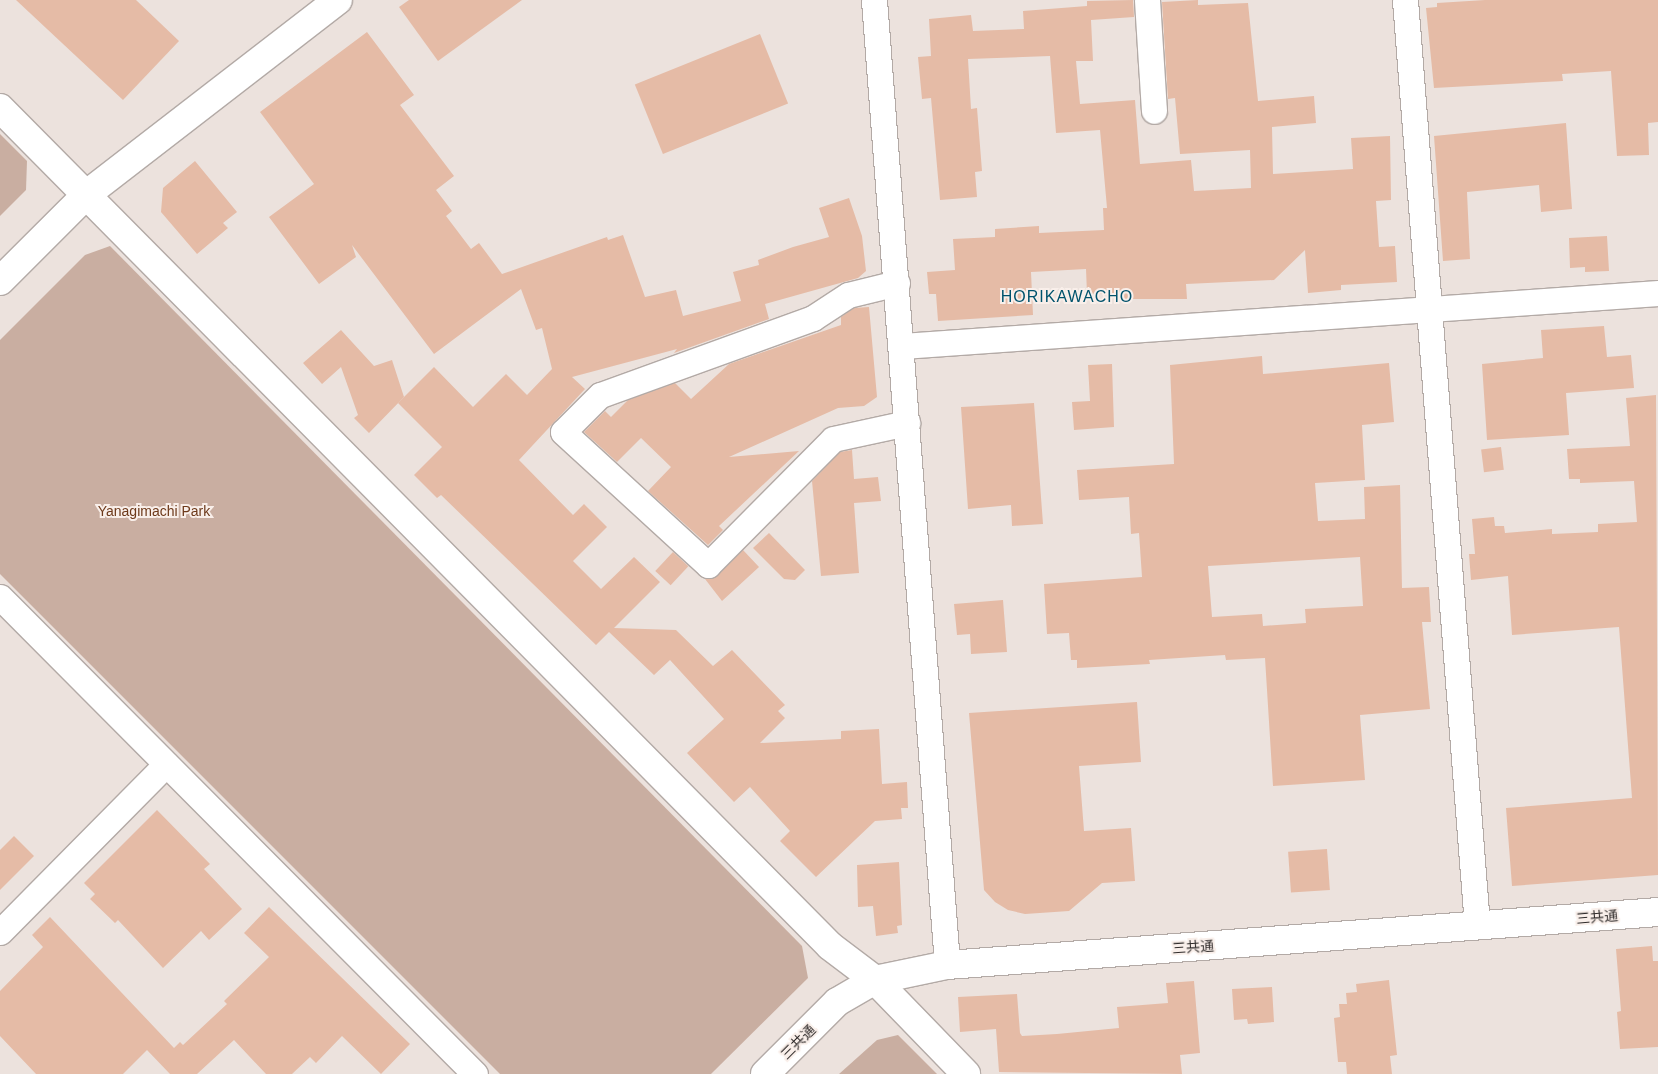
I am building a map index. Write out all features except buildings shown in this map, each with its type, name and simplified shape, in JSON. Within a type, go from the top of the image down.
[{"type":"street","points":[[0,281],[87,194],[338,0]]},
{"type":"street","points":[[874,0],[898,283],[947,965]]},
{"type":"street","points":[[1147,0],[1154,111]]},
{"type":"street","points":[[1405,0],[1477,926]]},
{"type":"street","points":[[0,108],[830,946],[875,980],[966,1074]]},
{"type":"street","points":[[898,283],[848,295],[813,318],[600,395],[564,432],[708,565],[834,439],[907,423]]},
{"type":"street","points":[[902,346],[1429,311],[1658,293]]},
{"type":"street","points":[[0,597],[166,764],[463,1070]]},
{"type":"street","points":[[0,932],[166,764]]},
{"type":"street","name":"三共通","points":[[765,1074],[837,1002],[875,980],[947,965],[1658,912]]},
{"type":"green space","points":[[0,134],[27,161],[26,190],[0,216]]},
{"type":"green space","name":"Yanagimachi Park","points":[[110,246],[802,946],[808,978],[711,1074],[500,1074],[0,574],[0,340],[85,255]]},
{"type":"green space","points":[[898,1035],[937,1074],[839,1074],[877,1040]]},
{"type":"district","name":"HORIKAWACHO","points":[[1067,297]]}]
